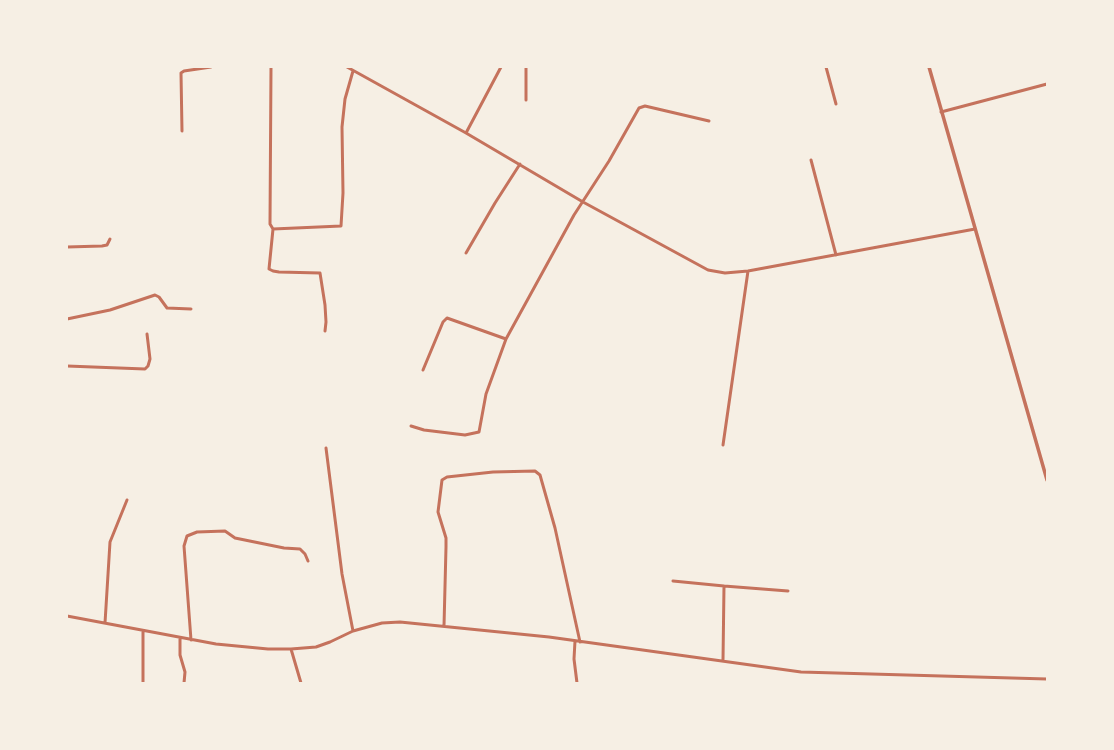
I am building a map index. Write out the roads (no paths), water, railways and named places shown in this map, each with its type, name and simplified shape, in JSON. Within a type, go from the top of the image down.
[{"type":"street","points":[[182,131],[181,74],[184,71],[211,67]]},
{"type":"street","points":[[271,67],[270,224],[273,229],[270,270],[279,272],[316,272],[321,274],[326,317],[325,331]]},
{"type":"street","points":[[347,67],[466,132],[583,202],[702,268],[725,273],[748,271],[836,256],[975,229]]},
{"type":"street","points":[[466,132],[501,67]]},
{"type":"street","points":[[526,67],[526,100]]},
{"type":"street","points":[[826,67],[836,104]]},
{"type":"street","points":[[929,67],[1047,480]]},
{"type":"street","points":[[273,229],[341,226],[343,194],[342,127],[345,103],[353,71]]},
{"type":"street","points":[[941,112],[1047,84]]},
{"type":"street","points":[[411,426],[465,435],[479,432],[486,394],[506,339],[574,215],[641,106],[709,121]]},
{"type":"street","points":[[811,160],[836,256]]},
{"type":"street","points":[[466,253],[520,164]]},
{"type":"street","points":[[67,247],[102,246],[107,244],[110,239]]},
{"type":"street","points":[[723,445],[748,271]]},
{"type":"street","points":[[67,319],[110,310],[155,295],[159,297],[167,308],[191,310]]},
{"type":"street","points":[[423,370],[443,322],[447,318],[506,339]]},
{"type":"street","points":[[67,366],[145,369],[150,364],[147,334]]},
{"type":"street","points":[[326,448],[342,574],[353,631]]},
{"type":"street","points":[[444,626],[446,538],[438,512],[442,480],[447,477],[493,472],[535,471],[540,475],[555,528],[580,642]]},
{"type":"street","points":[[105,623],[110,542],[127,500]]},
{"type":"street","points":[[191,640],[184,546],[187,536],[198,532],[227,532],[235,538],[300,549],[305,554],[308,561]]},
{"type":"street","points":[[673,581],[788,591]]},
{"type":"street","points":[[723,660],[724,586]]},
{"type":"street","points":[[67,616],[216,644],[291,650],[316,647],[353,631],[382,623],[409,623],[575,641],[723,660],[801,672],[1047,679]]},
{"type":"street","points":[[143,631],[143,683]]},
{"type":"street","points":[[180,638],[180,655],[185,672],[184,683]]},
{"type":"street","points":[[575,641],[574,659],[577,683]]},
{"type":"street","points":[[291,650],[301,683]]}]
